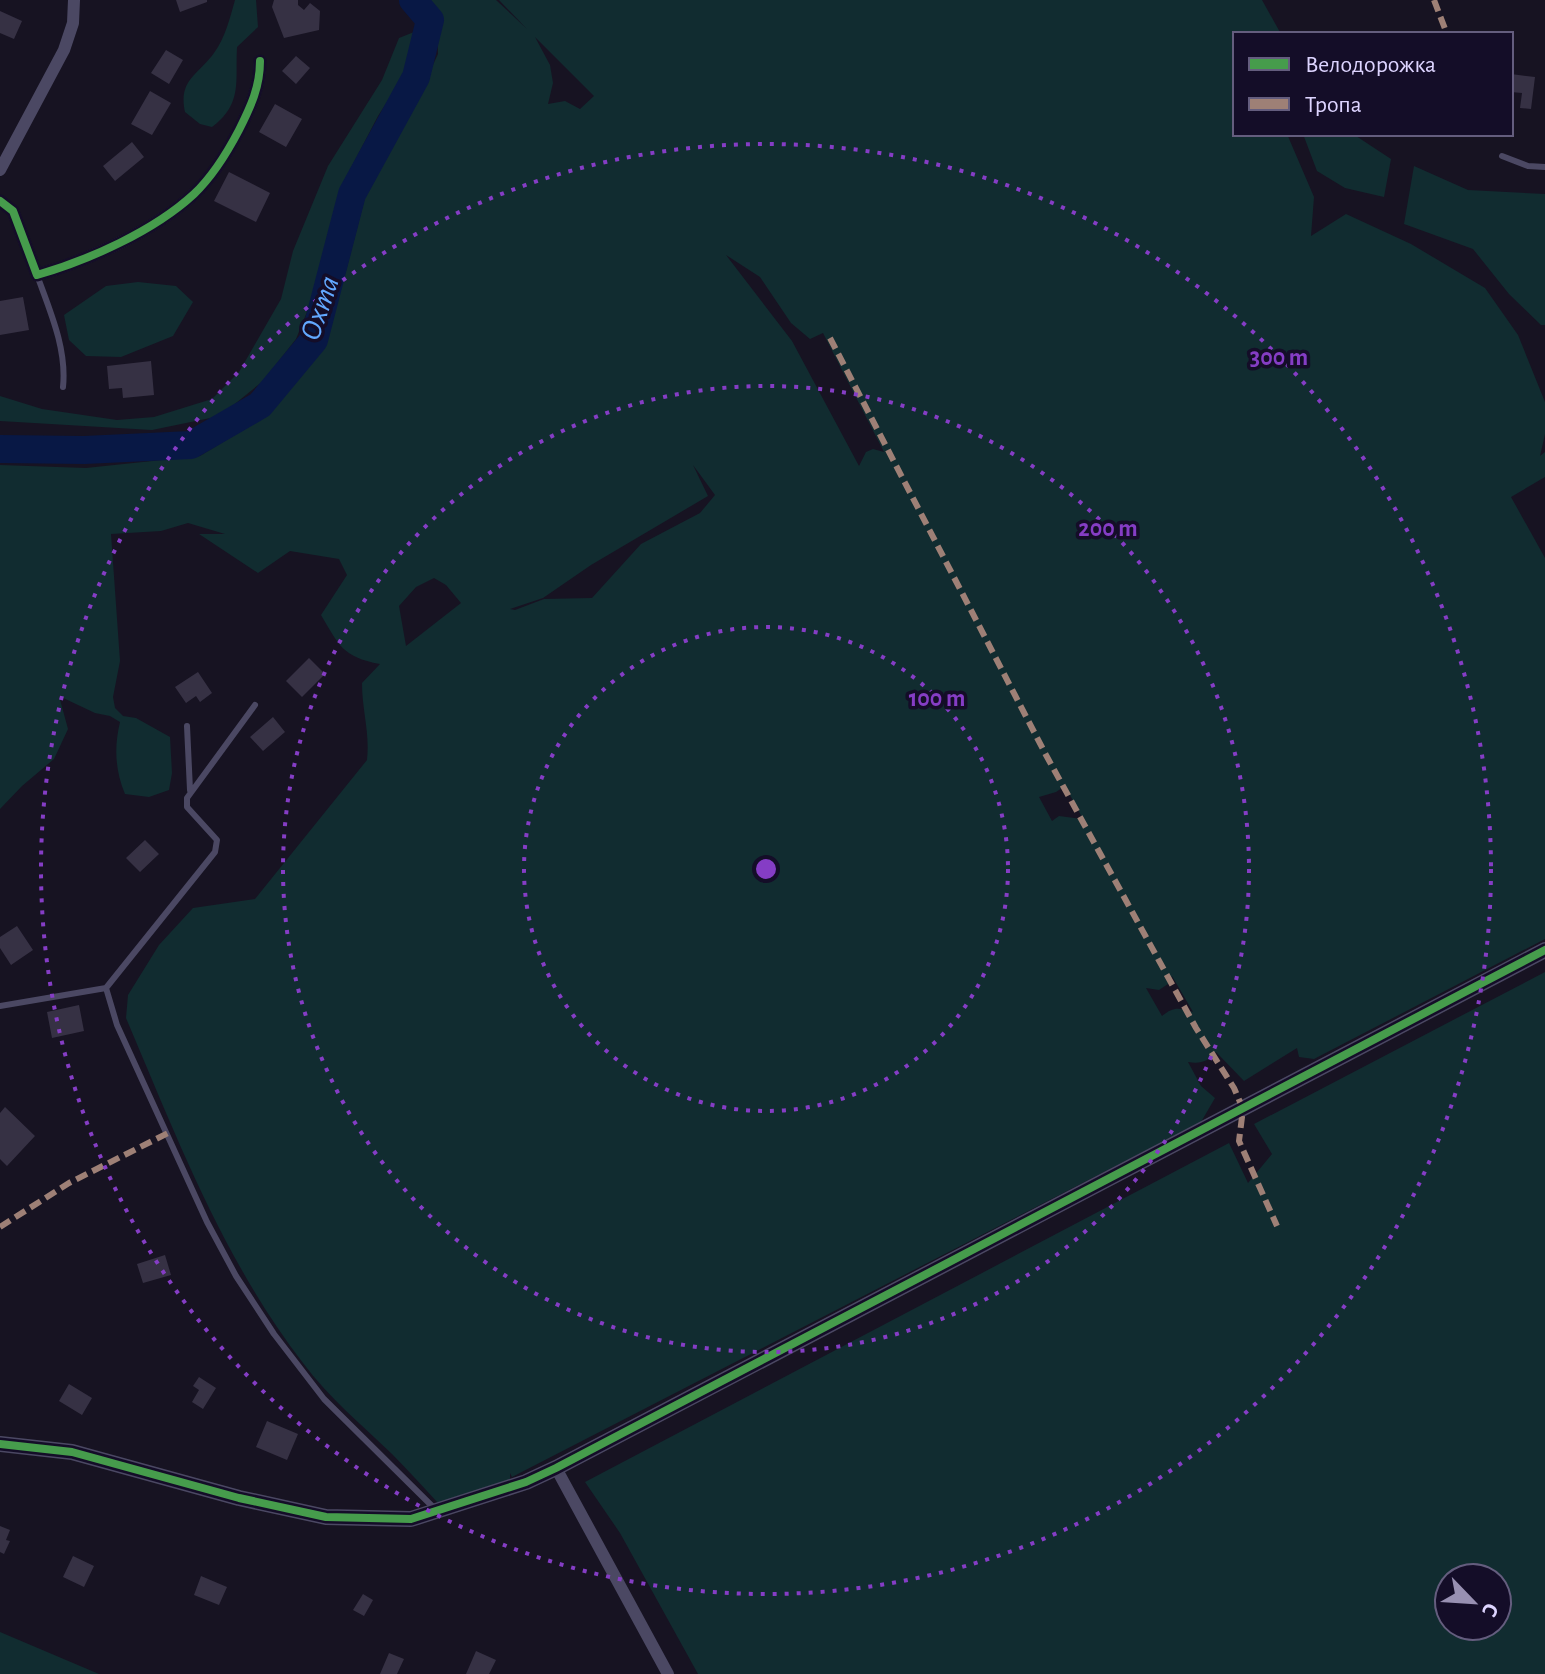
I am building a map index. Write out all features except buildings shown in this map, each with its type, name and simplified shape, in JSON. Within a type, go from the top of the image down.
[{"type":"street","points":[[0,170],[64,50],[73,23],[74,0]]},
{"type":"street","points":[[0,201],[13,211],[37,275],[62,268],[159,221],[194,194],[218,167],[254,101],[260,82],[260,61]]},
{"type":"street","points":[[0,1444],[72,1452],[239,1498],[326,1517],[411,1519],[526,1482],[556,1468],[1545,950]]},
{"type":"street","points":[[556,1468],[668,1674]]},
{"type":"lane","points":[[1502,156],[1528,166],[1545,167]]},
{"type":"lane","points":[[37,275],[58,336],[65,372],[63,387]]},
{"type":"lane","points":[[0,1006],[106,988],[215,852],[217,840],[187,807],[187,798],[255,705]]},
{"type":"lane","points":[[187,726],[190,790]]},
{"type":"lane","points":[[106,988],[117,1025],[207,1222],[236,1276],[274,1334],[324,1399],[437,1510]]},
{"type":"green space","points":[[235,0],[256,0],[258,27],[237,47],[233,100],[212,127],[200,124],[185,112],[184,92],[218,47]]},
{"type":"green space","points":[[427,0],[496,0],[527,29],[499,0],[1262,0],[1280,32],[1233,32],[1233,136],[1288,136],[1314,197],[1311,236],[1346,214],[1411,244],[1485,288],[1518,335],[1545,402],[1545,434],[1540,456],[1545,452],[1545,477],[1511,497],[1545,558],[1545,939],[1314,1059],[1299,1057],[1297,1048],[1244,1081],[1216,1052],[1204,1062],[1188,1062],[1201,1086],[1215,1098],[1201,1122],[512,1477],[510,1473],[510,1481],[438,1503],[324,1388],[275,1323],[225,1240],[126,1018],[128,995],[159,945],[193,908],[255,899],[367,760],[362,683],[380,664],[349,653],[332,634],[321,615],[347,575],[339,559],[290,551],[258,573],[199,534],[225,534],[188,523],[161,531],[111,534],[120,661],[113,697],[115,708],[123,716],[136,718],[170,737],[172,773],[169,790],[149,797],[125,794],[116,758],[120,722],[59,696],[68,729],[54,759],[0,809],[0,465],[86,468],[200,456],[269,414],[322,344],[346,271],[368,186],[438,54],[437,17]],"holes":[[[535,37],[594,96],[580,109],[565,101],[548,104],[553,83],[550,65]],[[726,255],[760,277],[791,323],[810,339],[823,333],[884,452],[873,449],[866,452],[859,466],[792,341]],[[693,465],[715,495],[700,513],[641,544],[592,598],[544,599],[510,609],[543,598],[591,565],[708,496]],[[434,578],[446,585],[461,603],[406,646],[399,606],[416,587]],[[1065,786],[1083,819],[1059,816],[1052,821],[1039,797]],[[1172,976],[1193,1012],[1177,1009],[1162,1016],[1146,988],[1159,990],[1168,984]]]},
{"type":"green space","points":[[414,32],[411,65],[378,116],[341,187],[317,287],[296,339],[263,381],[220,416],[152,430],[0,421],[0,396],[42,409],[117,420],[154,417],[212,399],[239,372],[281,299],[293,251],[328,166],[382,80],[399,38]]},
{"type":"green space","points":[[1304,136],[1356,136],[1391,159],[1384,197],[1345,188],[1317,171]]},
{"type":"green space","points":[[1414,166],[1468,190],[1545,194],[1545,325],[1541,325],[1509,294],[1473,249],[1404,224]]},
{"type":"green space","points":[[138,282],[176,286],[193,302],[173,336],[121,357],[86,356],[69,340],[64,315],[106,286]]},
{"type":"green space","points":[[1545,972],[1545,1674],[698,1674],[620,1533],[585,1482],[1229,1143],[1248,1183],[1272,1154],[1254,1124]]},
{"type":"green space","points":[[0,1632],[99,1674],[0,1674]]},
{"type":"waterway","name":"Охта","points":[[0,449],[84,450],[191,445],[260,405],[314,340],[352,194],[416,77],[430,20],[413,0]]},
{"type":"marked path","points":[[1434,0],[1446,32]]},
{"type":"marked path","points":[[830,338],[1046,755],[1196,1028],[1234,1088],[1243,1109],[1239,1141],[1277,1226]]},
{"type":"marked path","points":[[0,1227],[69,1183],[168,1133]]},
{"type":"cycle path","points":[[0,201],[13,211],[37,275],[99,253],[140,232],[194,194],[219,164],[251,104],[257,88],[260,61]]},
{"type":"cycle path","points":[[0,1444],[72,1452],[239,1498],[326,1517],[411,1519],[526,1482],[556,1468],[1545,950]]}]
